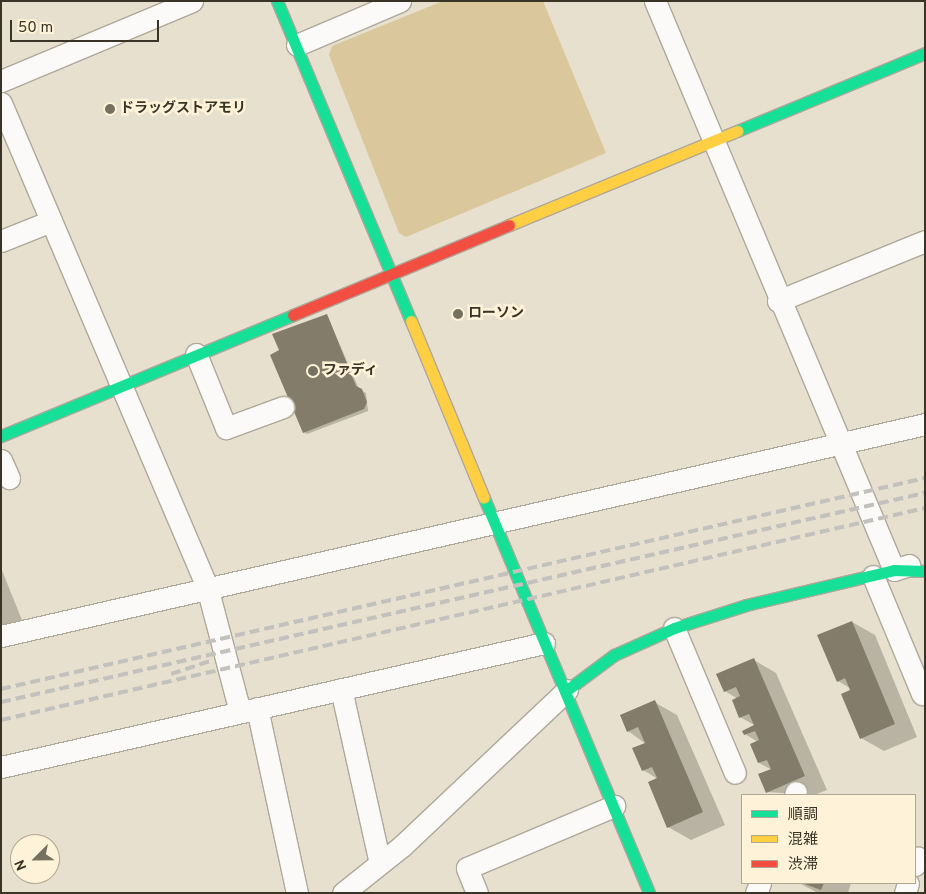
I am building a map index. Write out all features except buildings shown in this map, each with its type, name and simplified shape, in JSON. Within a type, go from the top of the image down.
[{"type":"street","points":[[1,81],[192,1]]},
{"type":"street","points":[[277,1],[297,45],[544,643],[567,690],[647,892]]},
{"type":"street","points":[[297,45],[400,1]]},
{"type":"street","points":[[655,1],[714,140],[778,301],[894,570]]},
{"type":"street","points":[[1,436],[391,272],[925,53]]},
{"type":"street","points":[[1,103],[207,588],[248,710],[297,893]]},
{"type":"street","points":[[1,241],[51,221]]},
{"type":"street","points":[[778,301],[925,241]]},
{"type":"street","points":[[196,354],[226,428],[283,407]]},
{"type":"street","points":[[1,636],[925,424]]},
{"type":"street","points":[[343,893],[367,884],[380,863],[567,690],[614,654],[674,628],[746,605],[873,576],[925,561]]},
{"type":"street","points":[[894,570],[925,571]]},
{"type":"street","points":[[873,576],[922,694]]},
{"type":"street","points":[[674,628],[735,774]]},
{"type":"street","points":[[1,767],[544,643]]},
{"type":"street","points":[[341,689],[380,863]]},
{"type":"street","points":[[477,893],[467,868],[614,806]]},
{"type":"shaded area","points":[[443,1],[543,1],[606,153],[406,237],[399,233],[329,55],[332,46]]},
{"type":"railway","points":[[1,689],[925,478]]},
{"type":"railway","points":[[1,702],[925,493]]},
{"type":"railway","points":[[1,720],[925,508]]},
{"type":"railway","points":[[171,674],[213,660]]},
{"type":"traffic: fast","points":[[277,1],[411,321]]},
{"type":"traffic: fast","points":[[737,131],[925,53]]},
{"type":"traffic: fast","points":[[1,436],[293,315]]},
{"type":"traffic: fast","points":[[484,498],[649,893]]},
{"type":"traffic: fast","points":[[567,690],[614,655],[674,628],[746,605],[894,570],[925,571]]},
{"type":"traffic: slow","points":[[509,225],[737,131]]},
{"type":"traffic: slow","points":[[411,321],[484,498]]},
{"type":"traffic: jam","points":[[293,315],[509,225]]},
{"type":"place","name":"ドラッグストアモリ","points":[[110,109]]},
{"type":"place","name":"ローソン","points":[[458,314]]},
{"type":"place","name":"ファディ","points":[[313,371]]}]
